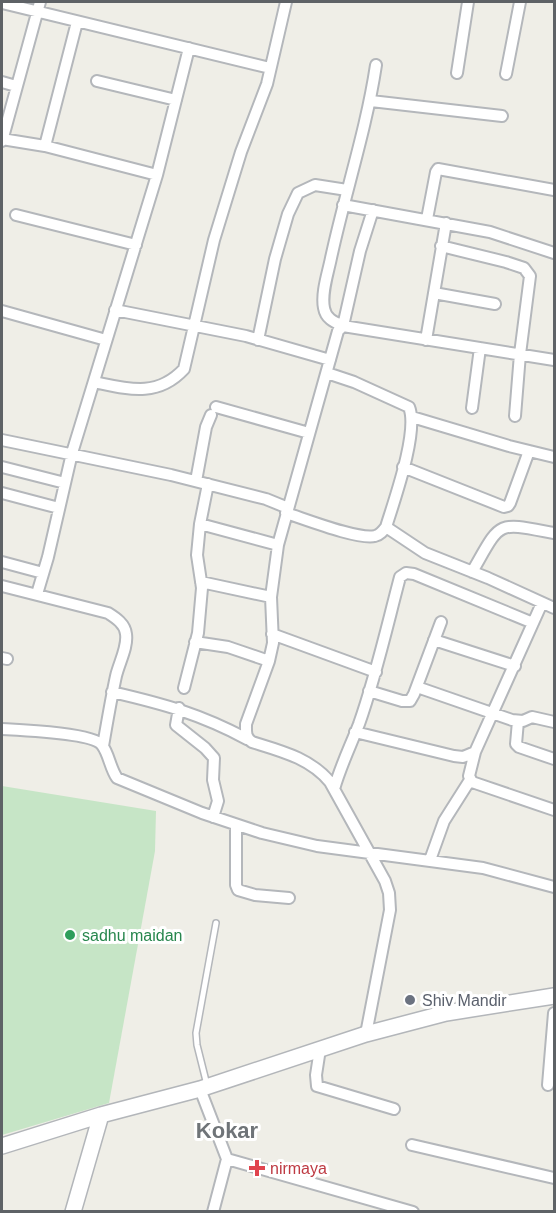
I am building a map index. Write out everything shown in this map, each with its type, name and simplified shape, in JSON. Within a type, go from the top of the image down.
[{"type":"main road","points":[[2,1146],[101,1115],[204,1088],[366,1034],[446,1013],[555,996]]},
{"type":"main road","points":[[73,1212],[101,1115]]},
{"type":"street","points":[[94,382],[144,390],[177,377],[184,369],[214,240],[241,152],[267,84],[286,2]]},
{"type":"street","points":[[457,73],[468,2]]},
{"type":"street","points":[[506,74],[520,2]]},
{"type":"street","points":[[2,3],[38,7],[77,22],[270,68]]},
{"type":"street","points":[[38,7],[2,140],[45,146],[157,175]]},
{"type":"street","points":[[45,146],[77,22]]},
{"type":"street","points":[[37,594],[72,453],[157,175],[189,48]]},
{"type":"street","points":[[376,65],[371,101],[343,205],[324,293],[323,308],[331,320],[343,326],[555,360]]},
{"type":"street","points":[[97,81],[176,100]]},
{"type":"street","points":[[2,82],[16,86]]},
{"type":"street","points":[[371,101],[502,116]]},
{"type":"street","points":[[427,219],[438,169],[555,190]]},
{"type":"street","points":[[258,340],[274,259],[288,214],[298,193],[315,185],[347,190]]},
{"type":"street","points":[[343,205],[490,232],[555,253]]},
{"type":"street","points":[[247,739],[246,724],[269,661],[273,643],[271,597],[278,544],[338,332],[343,326],[372,210]]},
{"type":"street","points":[[16,214],[136,245]]},
{"type":"street","points":[[426,339],[446,223]]},
{"type":"street","points":[[441,246],[506,262],[527,270],[531,280],[520,354],[515,416]]},
{"type":"street","points":[[434,292],[495,304]]},
{"type":"street","points":[[115,310],[194,324],[330,360]]},
{"type":"street","points":[[2,311],[106,339]]},
{"type":"street","points":[[472,408],[480,348]]},
{"type":"street","points":[[2,440],[72,453],[208,484],[266,499],[334,529],[374,536],[382,533],[386,527],[403,467],[411,417],[409,407],[354,382],[327,373]]},
{"type":"street","points":[[196,481],[206,427],[213,411],[309,433]]},
{"type":"street","points":[[411,417],[555,457]]},
{"type":"street","points":[[403,467],[504,507],[510,503],[529,451]]},
{"type":"street","points":[[2,467],[65,483]]},
{"type":"street","points":[[184,687],[195,642],[201,582],[197,555],[208,484]]},
{"type":"street","points":[[2,493],[59,508]]},
{"type":"street","points":[[200,524],[278,544]]},
{"type":"street","points":[[472,572],[493,535],[503,527],[520,526],[555,532]]},
{"type":"street","points":[[386,527],[425,553],[555,608]]},
{"type":"street","points":[[2,562],[43,573]]},
{"type":"street","points":[[334,789],[376,672],[400,577],[406,573],[433,581],[533,623]]},
{"type":"street","points":[[201,582],[271,597]]},
{"type":"street","points":[[2,586],[91,607],[108,613],[120,622],[126,634],[125,644],[112,692],[103,746]]},
{"type":"street","points":[[430,860],[444,821],[470,780],[470,769],[475,752],[494,715],[542,603]]},
{"type":"street","points":[[369,691],[402,701],[410,701],[441,622]]},
{"type":"street","points":[[272,634],[376,672]]},
{"type":"street","points":[[434,640],[515,666]]},
{"type":"street","points":[[195,642],[228,647],[269,661]]},
{"type":"street","points":[[417,687],[494,715],[518,721],[532,717],[555,722]]},
{"type":"street","points":[[112,692],[178,708],[216,722],[252,742],[302,759],[319,769],[334,789],[385,881],[389,893],[390,910],[366,1034]]},
{"type":"street","points":[[178,708],[176,725],[214,758],[213,780],[218,801],[213,817]]},
{"type":"street","points":[[518,721],[516,744],[555,759]]},
{"type":"street","points":[[2,729],[78,736],[98,741],[103,746],[117,778],[236,825],[316,846],[483,868],[554,887]]},
{"type":"street","points":[[355,732],[454,756],[463,757],[475,752]]},
{"type":"street","points":[[470,780],[477,785],[555,810]]},
{"type":"street","points":[[236,825],[236,885],[238,890],[255,895],[289,898]]},
{"type":"street","points":[[548,1085],[555,1013]]},
{"type":"street","points":[[320,1049],[316,1075],[318,1086],[394,1109]]},
{"type":"street","points":[[204,1088],[227,1159],[213,1212]]},
{"type":"street","points":[[412,1144],[555,1178]]},
{"type":"street","points":[[227,1159],[413,1212]]},
{"type":"lane","points":[[204,1088],[196,1033],[216,923]]},
{"type":"green space","name":"sadhu maidan","points":[[2,786],[156,811],[155,851],[109,1103],[2,1135]]},
{"type":"place","name":"sadhu maidan","points":[[70,935]]},
{"type":"place","name":"Shiv Mandir","points":[[410,1000]]},
{"type":"place","name":"nirmaya","points":[[257,1168]]},
{"type":"district","name":"Kokar","points":[[227,1130]]}]
